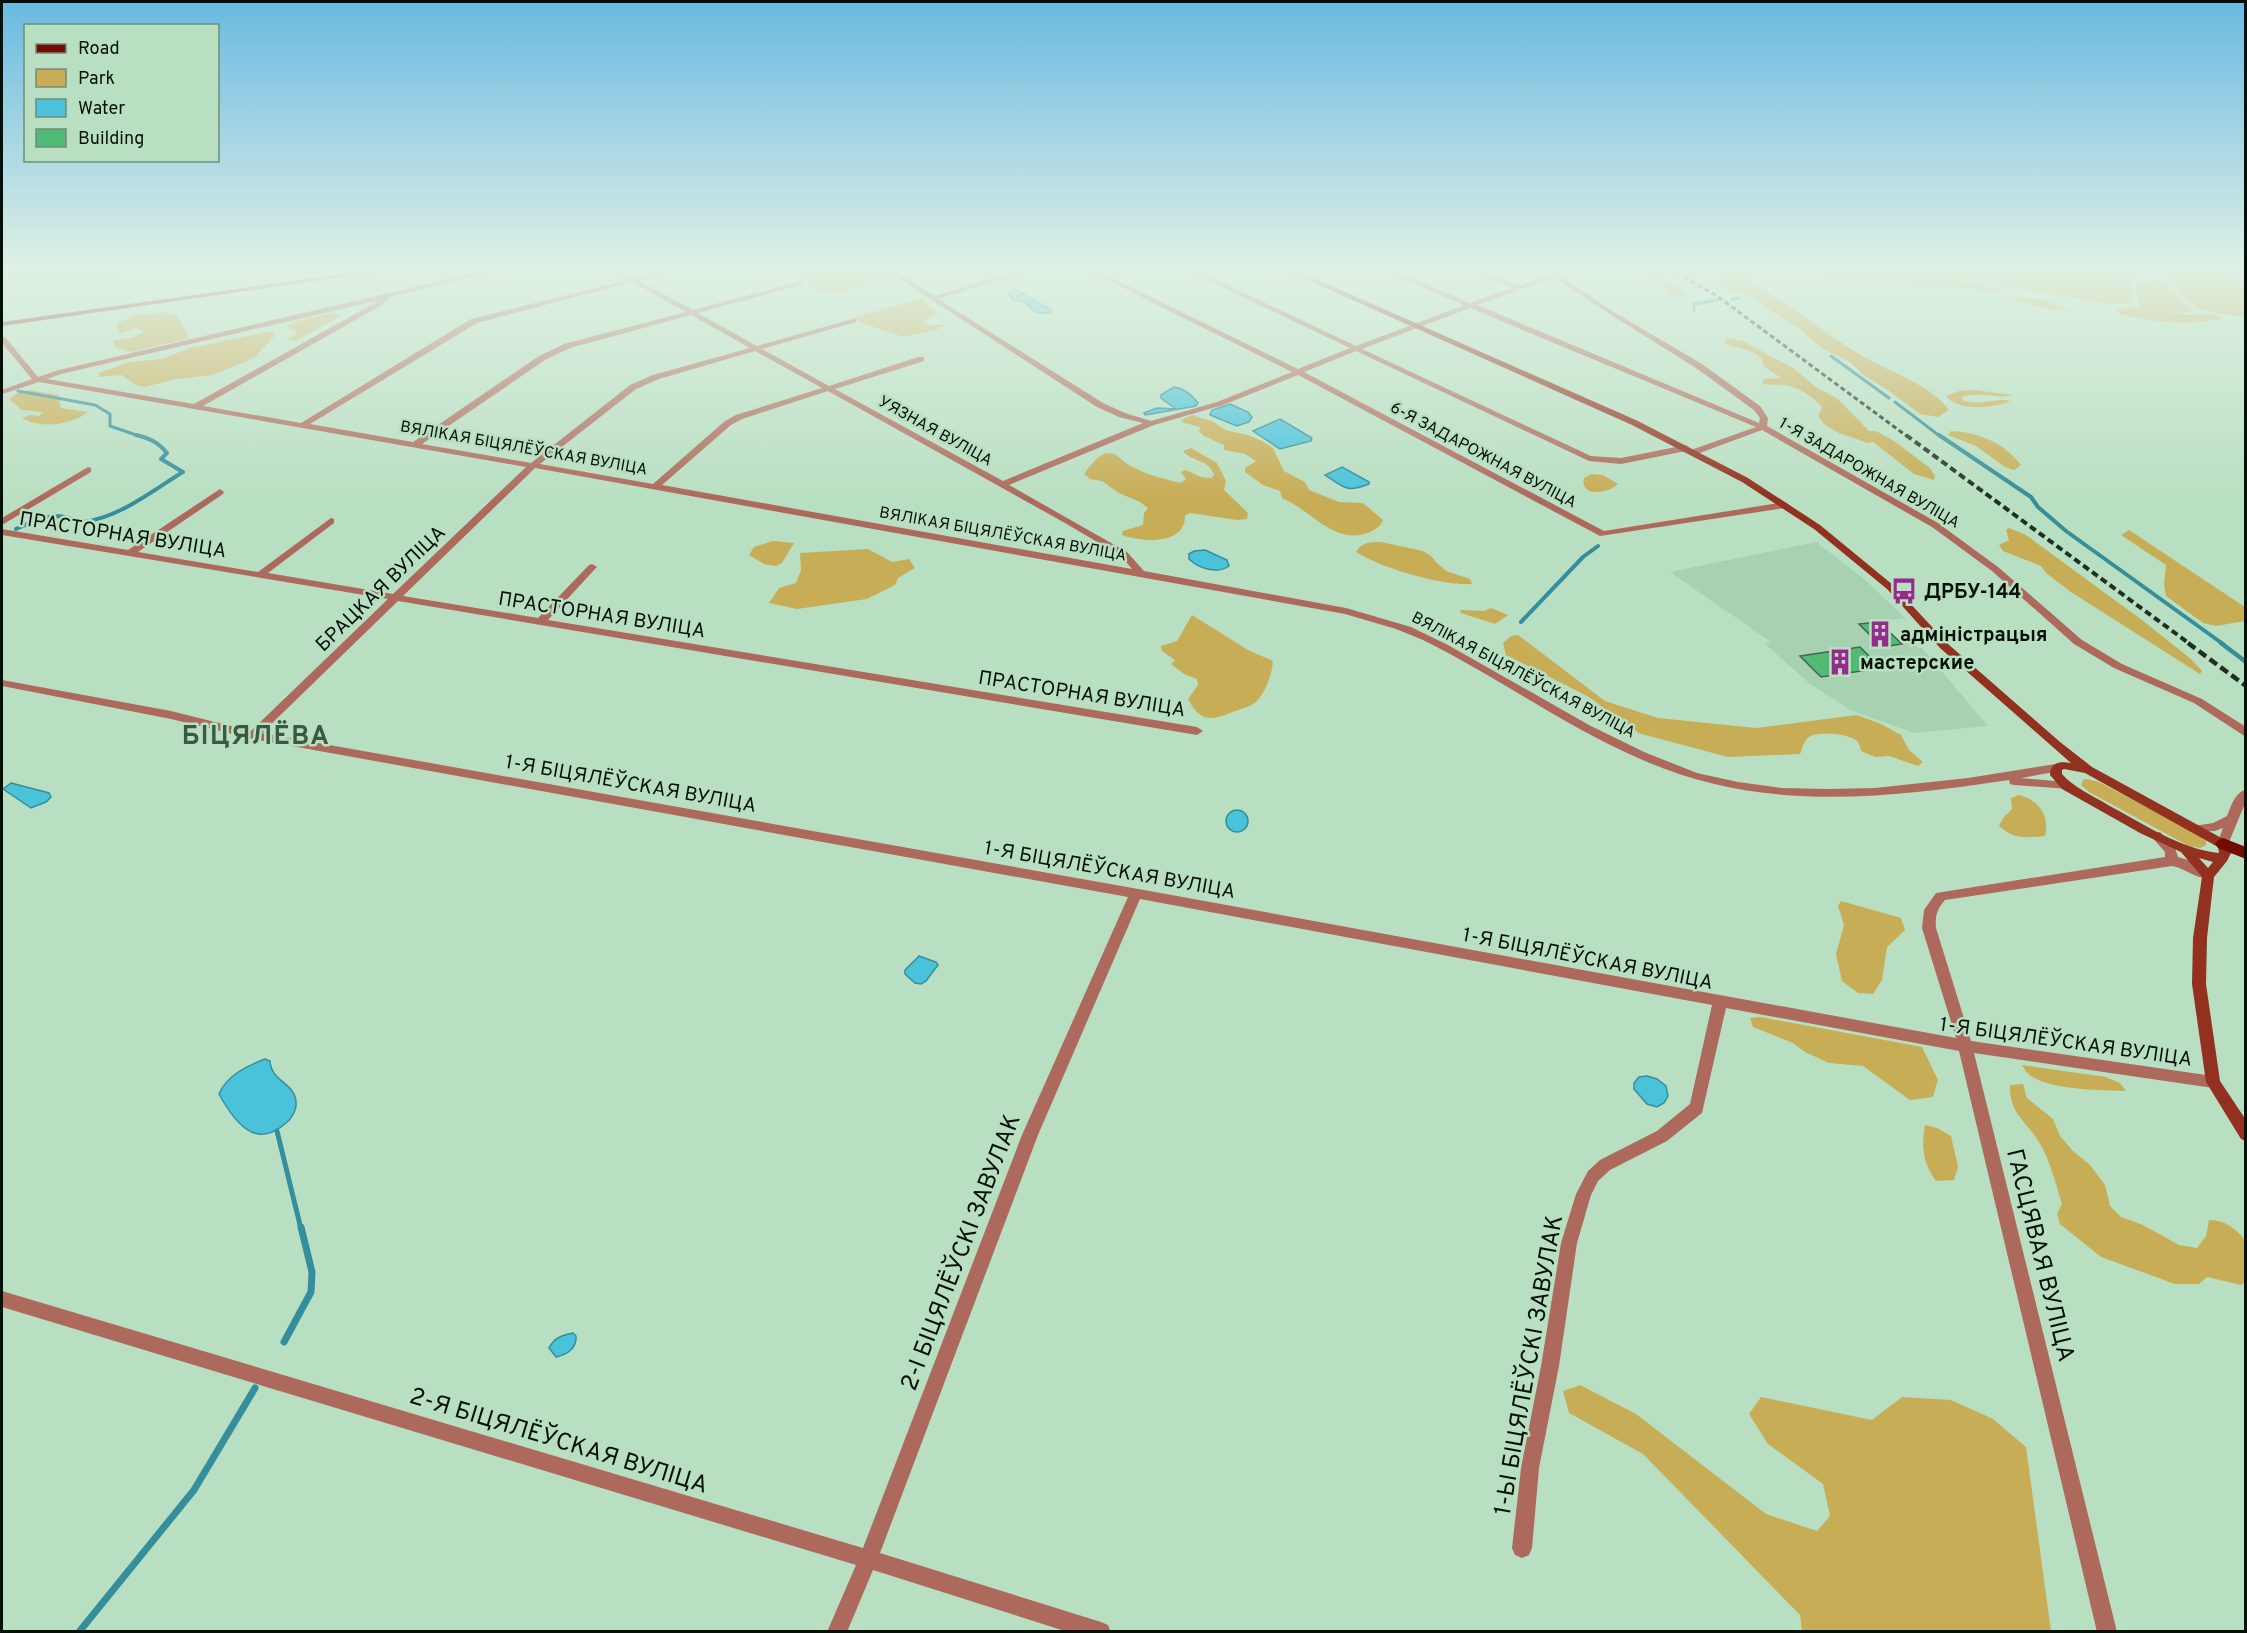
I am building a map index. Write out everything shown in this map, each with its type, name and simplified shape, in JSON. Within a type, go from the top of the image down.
[{"type":"main road","points":[[1457,345],[1635,423],[1690,450],[1785,505],[1816,526],[1890,587],[1944,646],[2056,745],[2088,770],[2197,829],[2223,851],[2246,856]]},
{"type":"main road","points":[[2056,745],[2059,766],[2056,775],[2066,786],[2202,857],[2223,851]]},
{"type":"main road","points":[[2059,766],[2088,770]]},
{"type":"main road","points":[[2178,846],[2194,859],[2208,876]]},
{"type":"main road","points":[[2223,851],[2208,876],[2200,938],[2199,984],[2213,1082],[2246,1134]]},
{"type":"street","points":[[7,345],[36,379]]},
{"type":"street","points":[[2,392],[36,379],[179,345]]},
{"type":"street","points":[[195,407],[307,345]]},
{"type":"street","points":[[300,426],[434,345]]},
{"type":"street","points":[[414,445],[552,353],[570,345]]},
{"type":"street","name":"УЯЗНАЯ ВУЛІЦА","points":[[752,345],[1004,484],[1124,554],[1142,574]]},
{"type":"street","name":"БРАЦКАЯ ВУЛІЦА","points":[[253,735],[532,466],[633,387],[656,377],[767,345]]},
{"type":"street","points":[[1007,345],[1100,405],[1129,418],[1151,423]]},
{"type":"street","name":"6-Я ЗАДАРОЖНАЯ ВУЛІЦА","points":[[1243,345],[1603,534],[1785,505]]},
{"type":"street","points":[[1347,345],[1589,458],[1621,461],[1690,450],[1763,427]]},
{"type":"street","points":[[1004,484],[1151,423],[1171,419],[1225,400],[1365,345]]},
{"type":"street","points":[[1566,345],[1763,427]]},
{"type":"street","name":"1-Я ЗАДАРОЖНАЯ ВУЛІЦА","points":[[1665,345],[1699,366],[1757,408],[1764,418],[1763,427],[1943,531],[1995,569],[2078,642],[2118,666],[2198,701],[2246,733]]},
{"type":"street","points":[[655,486],[728,423],[739,417],[921,359]]},
{"type":"street","name":"ВЯЛІКАЯ БІЦЯЛЁЎСКАЯ ВУЛІЦА","points":[[36,379],[655,486],[1346,611],[1407,629],[1455,652],[1588,727],[1651,759],[1694,776],[1721,783],[1787,793],[1855,793],[1986,780],[2059,766]]},
{"type":"street","points":[[2,522],[88,470]]},
{"type":"street","points":[[130,554],[220,492]]},
{"type":"street","points":[[260,575],[332,521]]},
{"type":"street","name":"ПРАСТОРНАЯ ВУЛІЦА","points":[[2,532],[1197,731]]},
{"type":"street","points":[[1108,569],[1121,565],[1125,561],[1124,554]]},
{"type":"street","points":[[540,622],[592,567]]},
{"type":"street","name":"1-Я БІЦЯЛЁЎСКАЯ ВУЛІЦА","points":[[2,682],[171,715],[253,735],[1720,1002],[1965,1046],[2213,1082]]},
{"type":"street","name":"ВЯЛІКАЯ БІЦЯЛЁЎСКАЯ ВУЛІЦА","points":[[1986,780],[2044,782],[2066,786]]},
{"type":"street","points":[[2223,851],[2232,819],[2246,793]]},
{"type":"street","points":[[2197,829],[2215,827],[2232,819]]},
{"type":"street","points":[[2155,834],[2171,851],[2172,861],[2184,863],[2208,876]]},
{"type":"street","name":"ГАСЦЯВАЯ ВУЛІЦА","points":[[2107,1632],[1965,1046],[1929,928],[1931,906],[1941,896],[2172,861]]},
{"type":"street","name":"2-І БІЦЯЛЁЎСКІ ЗАВУЛАК","points":[[837,1632],[868,1558],[1030,1135],[1136,894]]},
{"type":"street","name":"1-Ы БІЦЯЛЁЎСКІ ЗАВУЛАК","points":[[1522,1548],[1530,1468],[1550,1366],[1569,1243],[1584,1194],[1593,1176],[1605,1165],[1662,1136],[1697,1108],[1720,1002]]},
{"type":"street","name":"2-Я БІЦЯЛЁЎСКАЯ ВУЛІЦА","points":[[2,1299],[868,1558],[1101,1632]]},
{"type":"shaded area","name":"ДРБУ-144","points":[[1816,542],[1863,578],[1905,618],[1880,622],[1902,644],[1911,642],[1918,648],[1922,648],[1988,726],[1914,733],[1850,710],[1809,683],[1765,644],[1771,642],[1670,572]]},
{"type":"green space","points":[[114,345],[160,345],[131,352]]},
{"type":"green space","points":[[203,345],[266,345],[254,358],[212,375],[177,379],[144,387],[136,385],[122,375],[99,377],[99,373],[130,362],[162,359]]},
{"type":"green space","points":[[1731,345],[1751,345],[1793,368],[1816,387],[1838,399],[1869,431],[1876,431],[1894,441],[1930,468],[1935,476],[1934,480],[1914,474],[1873,442],[1868,443],[1839,433],[1824,424],[1818,416],[1822,407],[1805,393],[1790,386],[1762,383],[1764,379],[1781,378],[1764,366],[1762,360],[1754,353]]},
{"type":"green space","points":[[1819,345],[1846,345],[1921,386],[1949,410],[1938,417],[1920,414],[1864,375],[1850,362]]},
{"type":"green space","points":[[30,390],[58,395],[61,408],[88,412],[65,423],[37,424],[29,421],[22,418],[31,415],[39,416],[43,412],[22,410],[9,399],[18,393]]},
{"type":"green space","points":[[1974,390],[2012,395],[2002,397],[1969,395],[1962,397],[1962,400],[1975,403],[2011,401],[1977,407],[1959,405],[1946,396],[1959,391]]},
{"type":"green space","points":[[1192,415],[1214,422],[1225,430],[1262,441],[1273,448],[1284,471],[1305,482],[1309,490],[1339,502],[1363,503],[1383,520],[1382,522],[1372,531],[1358,535],[1346,535],[1324,525],[1282,498],[1280,491],[1263,485],[1245,472],[1245,468],[1256,461],[1245,454],[1224,450],[1224,445],[1204,436],[1199,431],[1201,427],[1184,423],[1181,420]]},
{"type":"green space","points":[[1951,431],[1981,436],[1990,440],[2007,451],[2021,465],[2014,470],[2005,467],[1976,446],[1948,435]]},
{"type":"green space","points":[[1191,448],[1217,463],[1226,481],[1224,490],[1248,513],[1247,519],[1237,520],[1190,513],[1185,516],[1183,526],[1178,533],[1170,537],[1150,540],[1122,535],[1123,531],[1143,525],[1144,513],[1148,508],[1102,481],[1090,479],[1084,474],[1098,458],[1112,453],[1139,470],[1180,483],[1186,479],[1181,472],[1186,470],[1201,477],[1211,478],[1214,475],[1208,466],[1183,451]]},
{"type":"green space","points":[[1591,474],[1603,475],[1618,484],[1609,490],[1590,491],[1586,489],[1584,478]]},
{"type":"green space","points":[[2009,528],[2026,535],[2142,620],[2191,659],[2202,671],[2200,674],[2071,592],[2046,573],[2041,566],[2003,551],[1999,545],[2009,540],[2006,530]]},
{"type":"green space","points":[[2129,530],[2245,607],[2245,621],[2216,626],[2203,623],[2166,596],[2164,585],[2166,565],[2121,535]]},
{"type":"green space","points":[[773,541],[794,543],[782,563],[776,566],[764,564],[749,555],[754,547]]},
{"type":"green space","points":[[1381,542],[1423,551],[1446,571],[1470,579],[1472,584],[1445,582],[1412,575],[1380,564],[1356,552],[1363,544]]},
{"type":"green space","points":[[868,549],[892,562],[909,559],[915,568],[898,578],[895,585],[867,599],[797,609],[769,603],[779,588],[796,583],[801,570],[800,553]]},
{"type":"green space","points":[[1491,608],[1508,615],[1495,624],[1461,613],[1460,610],[1484,611]]},
{"type":"green space","points":[[1192,615],[1248,650],[1273,661],[1266,687],[1255,703],[1214,718],[1203,716],[1193,707],[1188,699],[1198,685],[1197,679],[1184,674],[1171,664],[1175,660],[1162,651],[1161,646],[1177,641]]},
{"type":"green space","points":[[1518,635],[1605,701],[1658,718],[1756,728],[1857,715],[1901,735],[1909,750],[1923,762],[1918,766],[1889,756],[1875,757],[1861,751],[1858,742],[1854,739],[1834,734],[1809,737],[1804,742],[1800,754],[1728,757],[1638,733],[1633,727],[1589,697],[1506,655],[1503,643],[1511,636]]},
{"type":"green space","points":[[2083,780],[2099,782],[2197,834],[2206,841],[2206,845],[2200,848],[2187,845],[2089,792],[2081,785]]},
{"type":"green space","points":[[2019,795],[2032,801],[2041,810],[2046,822],[2045,836],[2020,837],[1999,826],[2012,809],[2011,798]]},
{"type":"green space","points":[[1841,901],[1901,918],[1905,930],[1887,947],[1882,980],[1873,994],[1858,993],[1842,981],[1836,954],[1844,925],[1838,906]]},
{"type":"green space","points":[[1760,1017],[1922,1047],[1938,1080],[1933,1097],[1910,1100],[1863,1066],[1829,1063],[1805,1052],[1793,1043],[1753,1027],[1750,1018]]},
{"type":"green space","points":[[2022,1065],[2106,1077],[2120,1083],[2126,1091],[2051,1084],[2030,1075]]},
{"type":"green space","points":[[2023,1084],[2027,1098],[2053,1119],[2060,1136],[2090,1165],[2105,1185],[2110,1206],[2121,1217],[2143,1225],[2179,1245],[2197,1248],[2206,1236],[2209,1220],[2220,1221],[2245,1240],[2245,1282],[2241,1285],[2207,1277],[2199,1284],[2175,1284],[2101,1257],[2060,1224],[2057,1214],[2062,1204],[2050,1165],[2039,1142],[2012,1103],[2010,1085]]},
{"type":"green space","points":[[1925,1125],[1937,1128],[1951,1136],[1958,1167],[1954,1180],[1936,1181],[1928,1168],[1923,1140]]},
{"type":"green space","points":[[1580,1385],[1636,1414],[1766,1514],[1817,1531],[1830,1516],[1823,1484],[1768,1444],[1749,1414],[1761,1397],[1872,1420],[1902,1397],[1951,1400],[1993,1419],[2026,1447],[2051,1631],[1802,1631],[1800,1615],[1643,1454],[1569,1413],[1563,1391]]},
{"type":"water","points":[[1174,387],[1190,395],[1198,403],[1196,406],[1145,415],[1144,413],[1157,408],[1176,409],[1161,398],[1161,395]]},
{"type":"water","points":[[1230,404],[1248,412],[1252,417],[1249,422],[1237,426],[1210,415],[1212,410]]},
{"type":"water","points":[[1280,419],[1312,438],[1311,441],[1280,449],[1253,431]]},
{"type":"water","points":[[1342,467],[1369,484],[1350,489],[1325,475]]},
{"type":"water","points":[[1205,550],[1227,560],[1229,566],[1214,570],[1198,565],[1189,559],[1189,554],[1194,551]]},
{"type":"water","points":[[11,783],[49,793],[51,797],[46,802],[31,808],[3,789]]},
{"type":"water","points":[[1237,810],[1245,813],[1248,821],[1245,829],[1237,832],[1229,829],[1226,821],[1229,813]]},
{"type":"water","points":[[919,956],[936,962],[938,965],[921,984],[915,983],[905,974],[905,970]]},
{"type":"water","points":[[265,1059],[270,1061],[274,1074],[292,1091],[296,1106],[286,1123],[275,1131],[265,1134],[246,1129],[231,1114],[219,1094],[232,1076]]},
{"type":"water","points":[[1647,1076],[1657,1079],[1666,1086],[1668,1096],[1664,1103],[1657,1107],[1647,1104],[1634,1089],[1634,1083],[1639,1077]]},
{"type":"water","points":[[573,1333],[576,1340],[573,1347],[564,1355],[556,1357],[549,1348],[553,1342]]},
{"type":"building","name":"адміністрацыя","points":[[1879,622],[1902,644],[1882,647],[1859,624]]},
{"type":"building","name":"мастерские","points":[[1860,647],[1881,668],[1821,677],[1800,656]]},
{"type":"waterway","points":[[1831,356],[1889,398]]},
{"type":"waterway","points":[[18,391],[95,405],[110,414],[110,426],[138,436]]},
{"type":"waterway","points":[[1895,402],[1941,437]]},
{"type":"waterway","points":[[1939,435],[2031,497],[2038,507],[2066,531],[2223,644]]},
{"type":"waterway","points":[[16,529],[46,518],[65,517],[81,522],[110,515],[183,472],[161,459],[167,453],[160,446],[138,436]]},
{"type":"waterway","points":[[138,436],[142,437]]},
{"type":"waterway","points":[[1521,622],[1583,557],[1598,546]]},
{"type":"waterway","points":[[2221,643],[2246,662]]},
{"type":"waterway","points":[[277,1131],[301,1229]]},
{"type":"waterway","points":[[284,1342],[311,1292],[312,1272],[301,1227]]},
{"type":"waterway","points":[[79,1632],[194,1490],[255,1388]]},
{"type":"railway","points":[[1784,345],[1908,437]]},
{"type":"railway","points":[[1906,435],[2190,644]]},
{"type":"railway","points":[[2188,643],[2246,686]]},
{"type":"place","name":"ДРБУ-144","points":[[1904,591]]},
{"type":"place","name":"адміністрацыя","points":[[1880,634]]},
{"type":"place","name":"мастерские","points":[[1840,662]]},
{"type":"district","name":"БІЦЯЛЁВА","points":[[256,735]]}]
